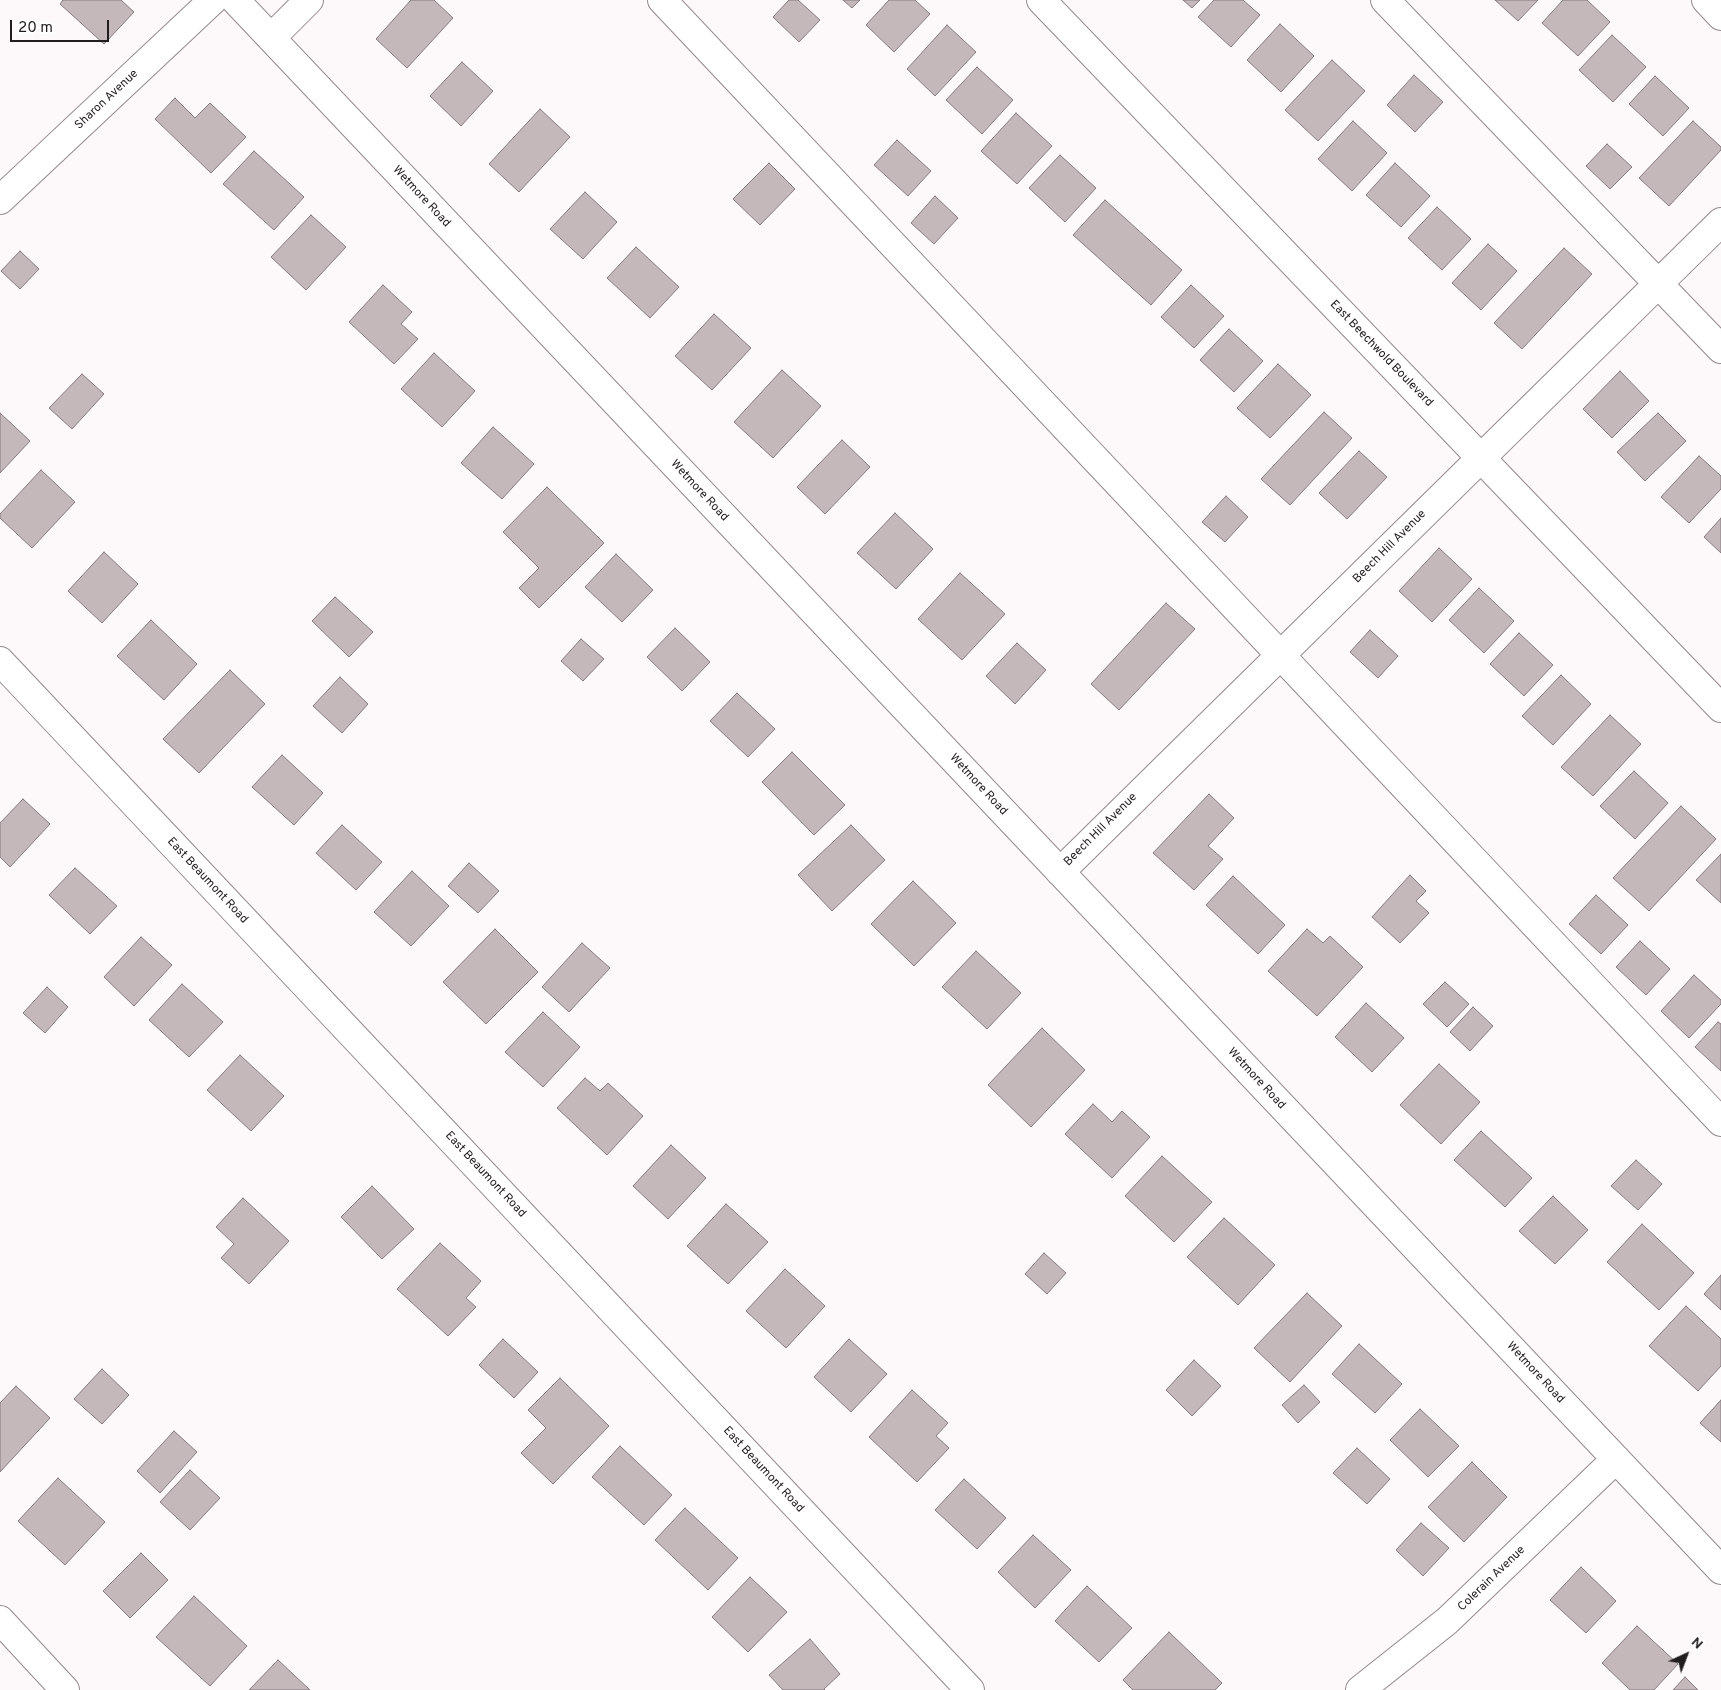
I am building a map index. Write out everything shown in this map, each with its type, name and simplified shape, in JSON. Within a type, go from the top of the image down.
[{"type":"street","name":"Sharon Avenue","points":[[0,200],[213,0]]},
{"type":"street","name":"Wetmore Road","points":[[235,0],[1721,1570]]},
{"type":"street","points":[[270,38],[309,0]]},
{"type":"street","points":[[662,0],[1721,1122]]},
{"type":"street","name":"East Beechwold Boulevard","points":[[1041,0],[1721,708]]},
{"type":"street","points":[[1385,0],[1721,349]]},
{"type":"street","points":[[1706,0],[1721,16]]},
{"type":"street","name":"Beech Hill Avenue","points":[[1060,872],[1721,222]]},
{"type":"street","name":"East Beaumont Road","points":[[0,661],[970,1690]]},
{"type":"street","name":"Colerain Avenue","points":[[1360,1690],[1447,1621],[1616,1459]]},
{"type":"street","points":[[0,1620],[65,1690]]},
{"type":"building","points":[[63,0],[121,0],[134,12],[104,44],[60,4]]},
{"type":"building","points":[[411,0],[434,0],[453,18],[407,68],[376,39]]},
{"type":"building","points":[[789,0],[798,0],[820,20],[799,42],[773,17]]},
{"type":"building","points":[[843,0],[860,0],[852,8]]},
{"type":"building","points":[[889,0],[915,0],[930,14],[894,52],[866,25]]},
{"type":"building","points":[[1183,0],[1200,0],[1192,8]]},
{"type":"building","points":[[1214,0],[1243,0],[1260,15],[1231,47],[1198,17]]},
{"type":"building","points":[[1495,0],[1538,0],[1518,21]]},
{"type":"building","points":[[1563,0],[1587,0],[1610,22],[1578,56],[1542,23]]},
{"type":"building","points":[[1280,24],[1314,56],[1281,92],[1247,60]]},
{"type":"building","points":[[947,25],[976,52],[935,96],[907,69]]},
{"type":"building","points":[[1612,35],[1646,67],[1613,102],[1579,70]]},
{"type":"building","points":[[1332,60],[1365,91],[1318,141],[1285,110]]},
{"type":"building","points":[[462,62],[493,91],[461,126],[430,96]]},
{"type":"building","points":[[977,67],[1013,100],[982,134],[946,100]]},
{"type":"building","points":[[1414,75],[1443,102],[1415,132],[1387,105]]},
{"type":"building","points":[[1655,76],[1689,108],[1663,136],[1629,104]]},
{"type":"building","points":[[175,98],[195,118],[210,103],[246,137],[211,173],[155,119]]},
{"type":"building","points":[[540,109],[570,137],[519,192],[489,164]]},
{"type":"building","points":[[1016,113],[1052,146],[1017,184],[981,151]]},
{"type":"building","points":[[1353,121],[1387,153],[1352,191],[1318,159]]},
{"type":"building","points":[[1693,121],[1721,147],[1721,150],[1669,206],[1639,178]]},
{"type":"building","points":[[897,140],[931,171],[908,196],[874,165]]},
{"type":"building","points":[[1607,144],[1632,167],[1610,189],[1586,166]]},
{"type":"building","points":[[254,151],[304,197],[274,230],[223,184]]},
{"type":"building","points":[[1060,155],[1096,188],[1065,222],[1029,188]]},
{"type":"building","points":[[769,163],[795,189],[760,225],[733,199]]},
{"type":"building","points":[[1395,163],[1430,196],[1401,227],[1366,195]]},
{"type":"building","points":[[585,192],[617,222],[583,259],[550,229]]},
{"type":"building","points":[[935,196],[958,218],[934,244],[911,223]]},
{"type":"building","points":[[1105,200],[1182,270],[1151,305],[1073,235]]},
{"type":"building","points":[[1437,207],[1471,239],[1442,270],[1408,238]]},
{"type":"building","points":[[311,215],[346,247],[306,290],[271,257]]},
{"type":"building","points":[[1488,244],[1517,271],[1481,310],[1452,283]]},
{"type":"building","points":[[636,247],[679,287],[650,318],[607,278]]},
{"type":"building","points":[[1564,248],[1592,274],[1522,349],[1494,323]]},
{"type":"building","points":[[20,251],[39,269],[20,289],[1,271]]},
{"type":"building","points":[[383,285],[412,312],[401,324],[418,339],[394,364],[349,322]]},
{"type":"building","points":[[1191,285],[1224,316],[1194,348],[1161,317]]},
{"type":"building","points":[[714,314],[751,348],[712,390],[675,356]]},
{"type":"building","points":[[1229,329],[1263,361],[1234,392],[1200,360]]},
{"type":"building","points":[[434,353],[475,391],[442,427],[401,389]]},
{"type":"building","points":[[1278,364],[1311,395],[1270,438],[1237,408]]},
{"type":"building","points":[[782,370],[821,406],[773,458],[734,422]]},
{"type":"building","points":[[1620,371],[1649,401],[1612,438],[1583,409]]},
{"type":"building","points":[[82,374],[104,394],[72,429],[49,408]]},
{"type":"building","points":[[1324,412],[1352,438],[1290,505],[1261,479]]},
{"type":"building","points":[[0,413],[30,441],[0,473]]},
{"type":"building","points":[[1658,413],[1686,441],[1645,481],[1617,452]]},
{"type":"building","points":[[493,427],[534,464],[502,499],[461,463]]},
{"type":"building","points":[[842,440],[870,467],[825,514],[797,487]]},
{"type":"building","points":[[1359,451],[1387,477],[1347,519],[1319,493]]},
{"type":"building","points":[[1699,456],[1721,476],[1721,489],[1689,523],[1661,497]]},
{"type":"building","points":[[41,470],[75,502],[32,548],[0,518],[0,514]]},
{"type":"building","points":[[547,487],[604,543],[539,608],[519,588],[539,568],[503,532]]},
{"type":"building","points":[[1226,496],[1248,517],[1225,542],[1202,522]]},
{"type":"building","points":[[895,513],[933,549],[896,589],[857,553]]},
{"type":"building","points":[[1721,518],[1721,553],[1704,537]]},
{"type":"building","points":[[1439,548],[1472,579],[1432,622],[1399,591]]},
{"type":"building","points":[[104,552],[138,584],[102,623],[68,591]]},
{"type":"building","points":[[616,554],[653,590],[622,622],[585,587]]},
{"type":"building","points":[[960,573],[1005,614],[962,660],[918,619]]},
{"type":"building","points":[[1479,588],[1514,621],[1484,653],[1449,620]]},
{"type":"building","points":[[335,597],[373,632],[349,657],[312,621]]},
{"type":"building","points":[[1166,603],[1195,629],[1119,710],[1091,684]]},
{"type":"building","points":[[151,620],[197,664],[164,700],[117,656]]},
{"type":"building","points":[[675,628],[710,662],[682,691],[647,657]]},
{"type":"building","points":[[1370,630],[1398,656],[1378,678],[1350,652]]},
{"type":"building","points":[[1519,633],[1553,665],[1524,696],[1490,664]]},
{"type":"building","points":[[581,639],[604,659],[583,681],[561,661]]},
{"type":"building","points":[[1017,643],[1046,670],[1015,704],[986,676]]},
{"type":"building","points":[[230,670],[265,704],[199,773],[163,739]]},
{"type":"building","points":[[1561,675],[1591,704],[1553,745],[1522,716]]},
{"type":"building","points":[[340,677],[368,704],[342,733],[313,706]]},
{"type":"building","points":[[737,693],[775,729],[748,757],[710,721]]},
{"type":"building","points":[[1610,715],[1641,744],[1593,796],[1561,767]]},
{"type":"building","points":[[792,752],[845,805],[814,835],[762,782]]},
{"type":"building","points":[[282,755],[323,793],[294,825],[252,787]]},
{"type":"building","points":[[1634,771],[1668,803],[1635,839],[1600,806]]},
{"type":"building","points":[[1209,794],[1234,818],[1208,846],[1223,859],[1194,890],[1153,853]]},
{"type":"building","points":[[23,799],[50,824],[10,867],[0,857],[0,823]]},
{"type":"building","points":[[1681,806],[1716,839],[1649,911],[1613,878]]},
{"type":"building","points":[[342,825],[382,862],[356,890],[316,853]]},
{"type":"building","points":[[851,825],[885,860],[832,911],[798,875]]},
{"type":"building","points":[[1721,854],[1721,903],[1696,880]]},
{"type":"building","points":[[469,863],[499,891],[478,913],[448,886]]},
{"type":"building","points":[[75,868],[117,906],[90,934],[49,895]]},
{"type":"building","points":[[412,871],[449,906],[411,946],[374,912]]},
{"type":"building","points":[[1410,875],[1426,891],[1416,901],[1429,913],[1400,943],[1372,917]]},
{"type":"building","points":[[1233,876],[1285,925],[1258,954],[1206,905]]},
{"type":"building","points":[[913,881],[956,923],[914,966],[871,924]]},
{"type":"building","points":[[1596,895],[1628,925],[1601,954],[1569,924]]},
{"type":"building","points":[[495,929],[538,972],[486,1024],[443,982]]},
{"type":"building","points":[[1307,929],[1323,943],[1330,936],[1363,967],[1317,1016],[1268,971]]},
{"type":"building","points":[[141,937],[172,965],[134,1006],[104,977]]},
{"type":"building","points":[[1640,941],[1670,969],[1646,995],[1616,967]]},
{"type":"building","points":[[582,943],[610,968],[569,1012],[542,987]]},
{"type":"building","points":[[976,951],[1021,993],[987,1029],[942,987]]},
{"type":"building","points":[[1694,975],[1721,1000],[1721,1004],[1689,1038],[1661,1011]]},
{"type":"building","points":[[1445,982],[1469,1004],[1447,1027],[1423,1004]]},
{"type":"building","points":[[182,984],[223,1022],[189,1057],[149,1020]]},
{"type":"building","points":[[47,987],[68,1007],[45,1033],[23,1013]]},
{"type":"building","points":[[1366,1003],[1404,1038],[1372,1072],[1335,1037]]},
{"type":"building","points":[[1473,1007],[1493,1026],[1470,1051],[1450,1032]]},
{"type":"building","points":[[543,1012],[580,1047],[543,1087],[505,1052]]},
{"type":"building","points":[[1718,1022],[1721,1024],[1721,1071],[1695,1047]]},
{"type":"building","points":[[1042,1028],[1085,1070],[1031,1127],[988,1085]]},
{"type":"building","points":[[240,1055],[284,1096],[251,1131],[207,1090]]},
{"type":"building","points":[[1439,1064],[1480,1102],[1441,1144],[1400,1105]]},
{"type":"building","points":[[585,1078],[600,1091],[608,1083],[643,1116],[607,1155],[557,1108]]},
{"type":"building","points":[[1093,1104],[1112,1122],[1122,1111],[1150,1137],[1112,1178],[1065,1134]]},
{"type":"building","points":[[1481,1131],[1532,1178],[1505,1207],[1454,1160]]},
{"type":"building","points":[[671,1145],[706,1178],[668,1219],[633,1186]]},
{"type":"building","points":[[1162,1156],[1212,1202],[1174,1242],[1125,1196]]},
{"type":"building","points":[[1636,1160],[1662,1184],[1638,1210],[1611,1186]]},
{"type":"building","points":[[372,1186],[414,1229],[382,1259],[341,1217]]},
{"type":"building","points":[[1553,1196],[1588,1230],[1555,1264],[1519,1231]]},
{"type":"building","points":[[243,1198],[289,1241],[249,1284],[221,1258],[234,1244],[216,1227]]},
{"type":"building","points":[[726,1204],[768,1242],[728,1284],[687,1246]]},
{"type":"building","points":[[1224,1218],[1275,1265],[1238,1305],[1187,1257]]},
{"type":"building","points":[[1642,1224],[1694,1273],[1659,1310],[1607,1262]]},
{"type":"building","points":[[440,1243],[481,1281],[466,1298],[476,1307],[448,1336],[397,1289]]},
{"type":"building","points":[[1044,1253],[1066,1273],[1047,1294],[1025,1274]]},
{"type":"building","points":[[785,1269],[825,1306],[786,1348],[746,1311]]},
{"type":"building","points":[[1721,1275],[1721,1310],[1704,1294]]},
{"type":"building","points":[[1307,1293],[1342,1326],[1290,1382],[1254,1348]]},
{"type":"building","points":[[1686,1306],[1721,1339],[1721,1366],[1698,1391],[1649,1346]]},
{"type":"building","points":[[503,1339],[538,1372],[514,1398],[479,1365]]},
{"type":"building","points":[[849,1339],[887,1374],[851,1412],[814,1377]]},
{"type":"building","points":[[1359,1344],[1402,1384],[1375,1413],[1332,1374]]},
{"type":"building","points":[[1194,1360],[1221,1386],[1192,1416],[1166,1390]]},
{"type":"building","points":[[102,1369],[129,1395],[102,1424],[74,1399]]},
{"type":"building","points":[[560,1378],[609,1426],[553,1484],[521,1453],[546,1428],[528,1410]]},
{"type":"building","points":[[1304,1385],[1320,1402],[1298,1423],[1282,1405]]},
{"type":"building","points":[[16,1386],[50,1418],[0,1472],[0,1403]]},
{"type":"building","points":[[912,1390],[948,1423],[936,1436],[949,1448],[917,1482],[869,1437]]},
{"type":"building","points":[[1721,1400],[1721,1442],[1700,1423]]},
{"type":"building","points":[[1420,1409],[1459,1446],[1428,1477],[1390,1440]]},
{"type":"building","points":[[174,1431],[197,1452],[160,1493],[137,1471]]},
{"type":"building","points":[[620,1446],[672,1495],[644,1525],[592,1477]]},
{"type":"building","points":[[1357,1448],[1390,1479],[1367,1504],[1333,1473]]},
{"type":"building","points":[[1472,1462],[1507,1497],[1464,1542],[1428,1507]]},
{"type":"building","points":[[190,1470],[220,1498],[190,1530],[160,1502]]},
{"type":"building","points":[[58,1478],[105,1522],[65,1565],[18,1521]]},
{"type":"building","points":[[964,1479],[1006,1518],[977,1549],[935,1510]]},
{"type":"building","points":[[685,1508],[738,1558],[708,1590],[655,1540]]},
{"type":"building","points":[[1421,1523],[1449,1548],[1423,1576],[1396,1550]]},
{"type":"building","points":[[1033,1535],[1071,1570],[1035,1608],[998,1572]]},
{"type":"building","points":[[141,1553],[168,1580],[130,1618],[103,1591]]},
{"type":"building","points":[[1581,1567],[1616,1601],[1586,1633],[1550,1600]]},
{"type":"building","points":[[750,1577],[787,1612],[748,1652],[712,1617]]},
{"type":"building","points":[[1087,1586],[1132,1628],[1099,1662],[1055,1621]]},
{"type":"building","points":[[194,1596],[247,1646],[210,1686],[156,1637]]},
{"type":"building","points":[[1637,1626],[1678,1664],[1654,1690],[1630,1690],[1602,1663]]},
{"type":"building","points":[[1169,1632],[1222,1683],[1215,1690],[1133,1690],[1123,1680]]},
{"type":"building","points":[[810,1639],[840,1674],[825,1690],[783,1690],[769,1675]]},
{"type":"building","points":[[278,1660],[310,1690],[249,1690]]},
{"type":"building","points":[[1685,1677],[1698,1690],[1673,1690]]}]
